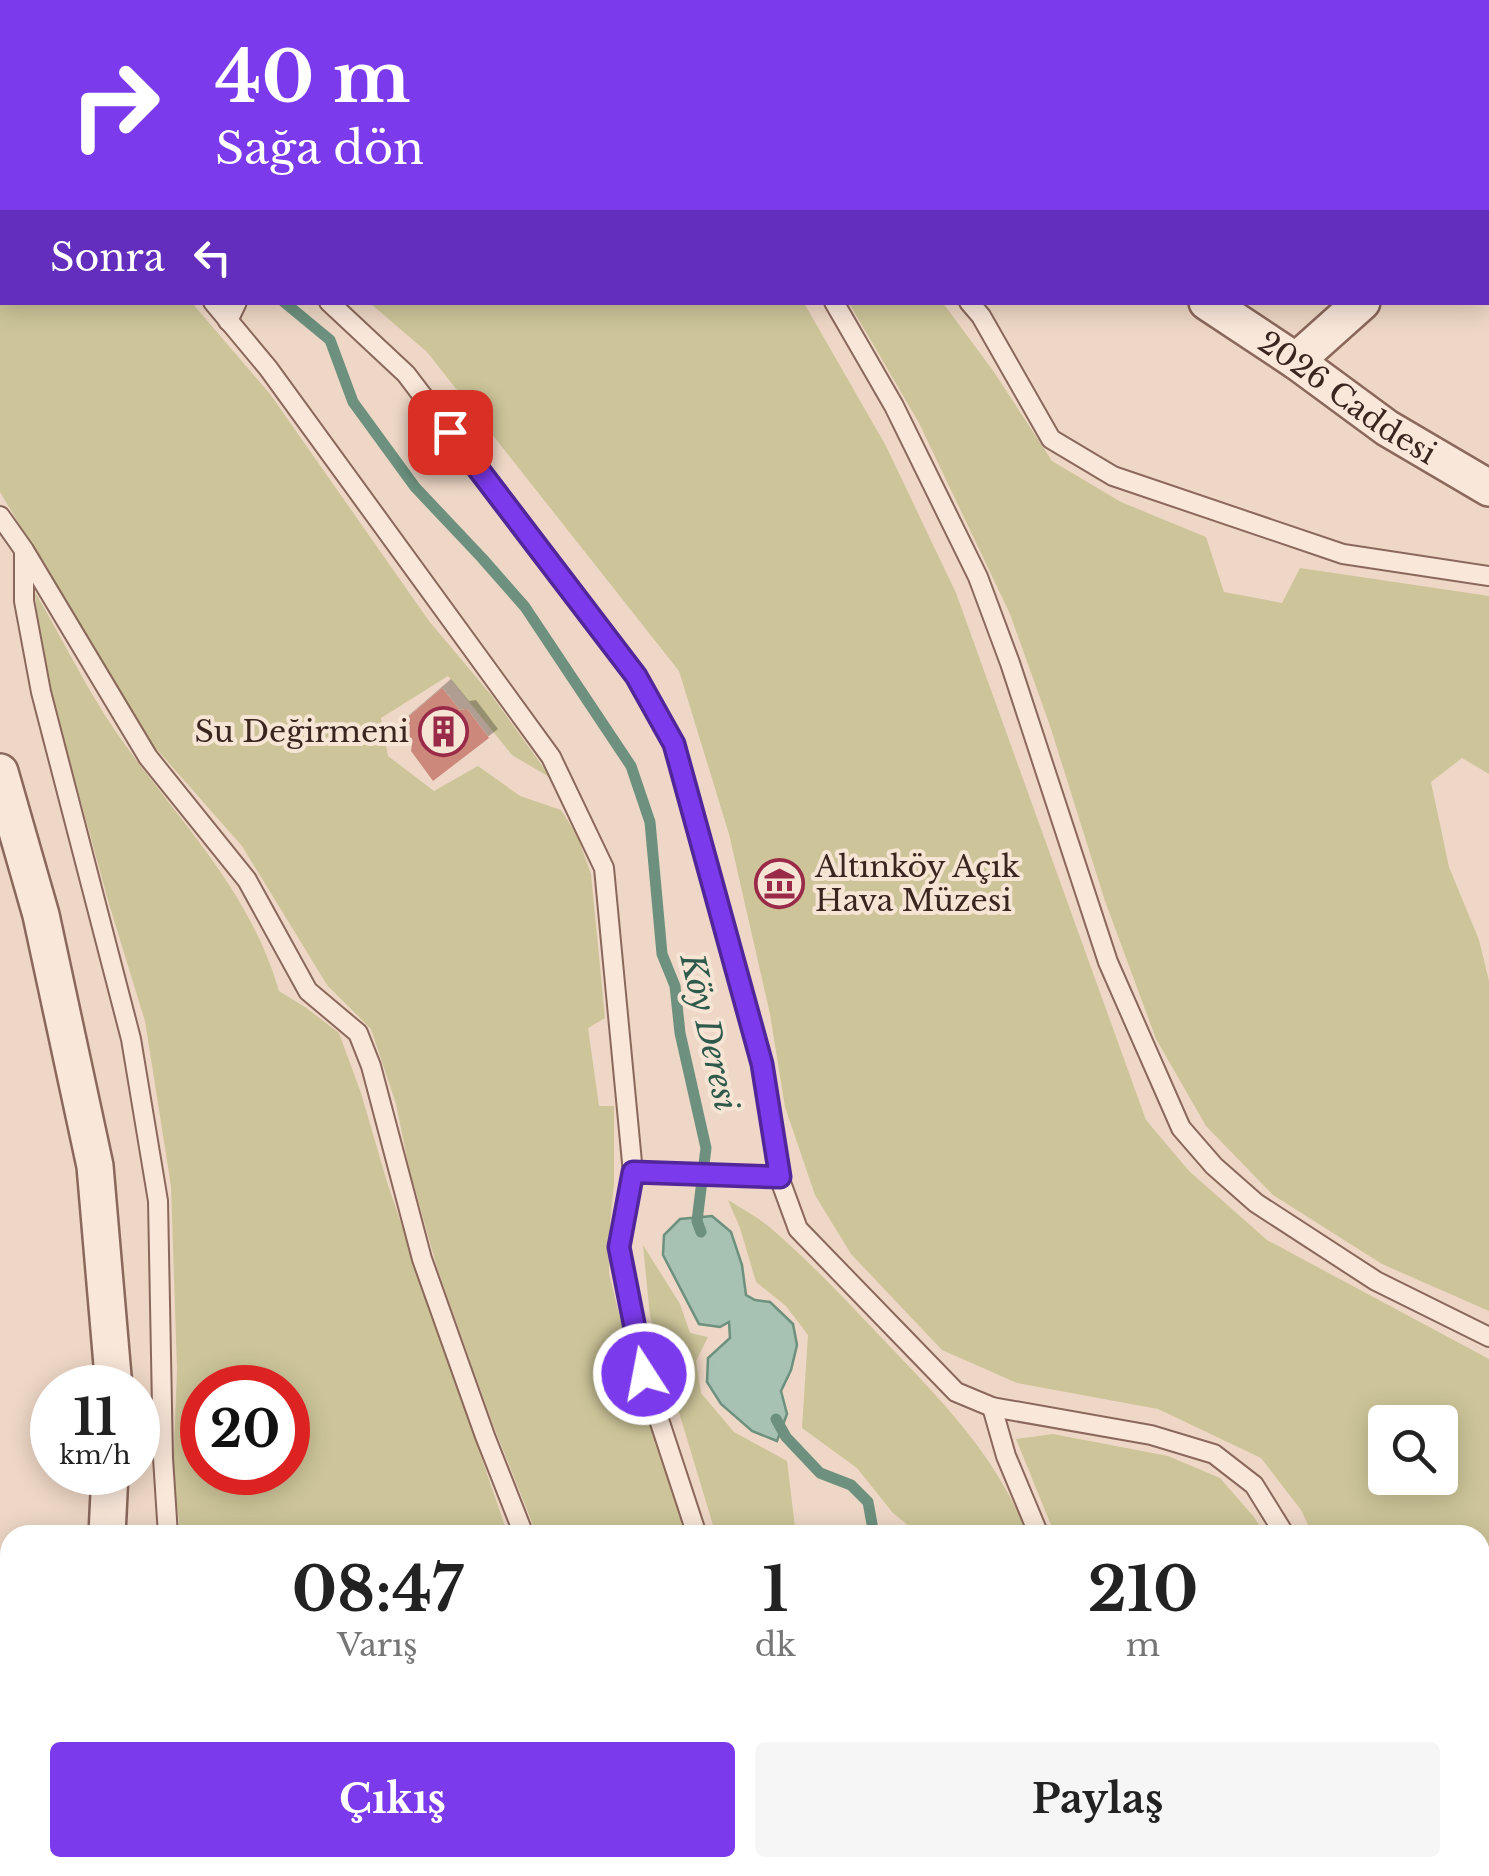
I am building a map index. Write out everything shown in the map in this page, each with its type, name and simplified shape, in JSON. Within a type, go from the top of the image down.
[{"type":"street","name":"2026 Caddesi","points":[[1212,305],[1388,428],[1489,488]]},
{"type":"street","points":[[1296,361],[1359,305]]},
{"type":"street","points":[[0,772],[41,915],[95,1166],[112,1365]]},
{"type":"street","points":[[107,1525],[109,1495]]},
{"type":"lane","points":[[215,305],[268,368],[551,758],[604,868],[633,1172],[619,1247],[644,1374],[694,1525]]},
{"type":"lane","points":[[228,321],[236,305]]},
{"type":"lane","points":[[332,305],[406,374],[636,676],[674,744],[762,1064],[780,1177],[798,1229],[956,1392],[992,1407],[1151,1435],[1214,1454],[1254,1485],[1279,1525]]},
{"type":"lane","points":[[836,305],[894,406],[978,577],[1108,962],[1182,1128],[1214,1166],[1256,1203],[1376,1280],[1489,1337]]},
{"type":"lane","points":[[972,305],[982,316],[1051,439],[1112,476],[1343,554],[1489,576]]},
{"type":"lane","points":[[0,516],[148,756],[246,880],[308,991],[358,1033],[372,1066],[422,1259],[520,1525]]},
{"type":"lane","points":[[24,550],[24,601],[42,692],[131,1039],[158,1201],[167,1525]]},
{"type":"lane","points":[[633,1172],[780,1177]]},
{"type":"lane","points":[[992,1407],[1006,1456],[1035,1525]]},
{"type":"shaded area","points":[[0,305],[194,305],[270,394],[429,621],[492,696],[551,778],[512,755],[448,676],[381,718],[388,756],[434,791],[478,766],[520,796],[561,810],[577,835],[591,874],[605,1018],[588,1028],[599,1106],[614,1106],[609,1273],[635,1379],[685,1525],[533,1525],[438,1271],[409,1168],[396,1104],[371,1029],[327,985],[242,846],[145,736],[0,492]]},
{"type":"shaded area","points":[[372,305],[805,305],[886,446],[956,593],[1146,1120],[1189,1171],[1267,1240],[1489,1359],[1489,1525],[1308,1525],[1261,1458],[1158,1409],[1017,1383],[942,1350],[851,1254],[815,1195],[785,1107],[770,1014],[729,834],[679,671],[427,352]]},
{"type":"shaded area","points":[[850,305],[944,305],[1052,461],[1121,502],[1206,537],[1224,592],[1282,603],[1300,568],[1489,596],[1489,774],[1462,758],[1431,782],[1449,867],[1479,940],[1489,981],[1489,1311],[1382,1264],[1273,1195],[1206,1126],[1156,1039],[1105,901],[1010,614],[919,423]]},
{"type":"shaded area","points":[[35,592],[116,732],[209,855],[250,919],[279,991],[339,1033],[505,1525],[180,1525],[173,1477],[177,1370],[171,1186],[145,1021],[41,656]]},
{"type":"shaded area","points":[[728,1200],[767,1225],[796,1251],[943,1403],[999,1477],[1023,1525],[908,1525],[893,1513],[857,1468],[802,1428],[808,1335],[786,1306],[756,1282]]},
{"type":"shaded area","points":[[712,1216],[731,1232],[742,1265],[746,1295],[770,1302],[793,1324],[797,1345],[781,1391],[787,1414],[777,1441],[752,1431],[721,1404],[707,1382],[708,1358],[730,1338],[729,1322],[720,1327],[699,1324],[663,1255],[664,1235],[680,1219]]},
{"type":"shaded area","points":[[643,1245],[680,1304],[690,1333],[708,1337],[696,1361],[701,1393],[734,1432],[787,1461],[795,1525],[713,1525],[650,1316]]},
{"type":"shaded area","points":[[1053,1434],[1168,1456],[1220,1478],[1259,1525],[1051,1525],[1016,1439]]},
{"type":"building","name":"Su Değirmeni","points":[[442,688],[460,710],[467,709],[489,738],[433,781],[411,751],[412,744],[399,725]]},
{"type":"waterway","name":"Köy Deresi","points":[[288,305],[330,340],[353,402],[415,487],[525,607],[631,766],[650,822],[662,954],[675,986],[680,1033],[706,1148],[697,1221],[701,1232]]},
{"type":"waterway","name":"Köy Deresi","points":[[776,1419],[786,1437],[820,1473],[851,1485],[868,1502],[872,1525]]},
{"type":"place","name":"Su Değirmeni","points":[[444,731]]},
{"type":"place","name":"Altınköy Açık Hava Müzesi","points":[[780,883]]},
{"type":"route","points":[[450,432],[636,676],[674,744],[762,1064],[780,1177],[633,1172],[619,1247],[644,1374]]}]
